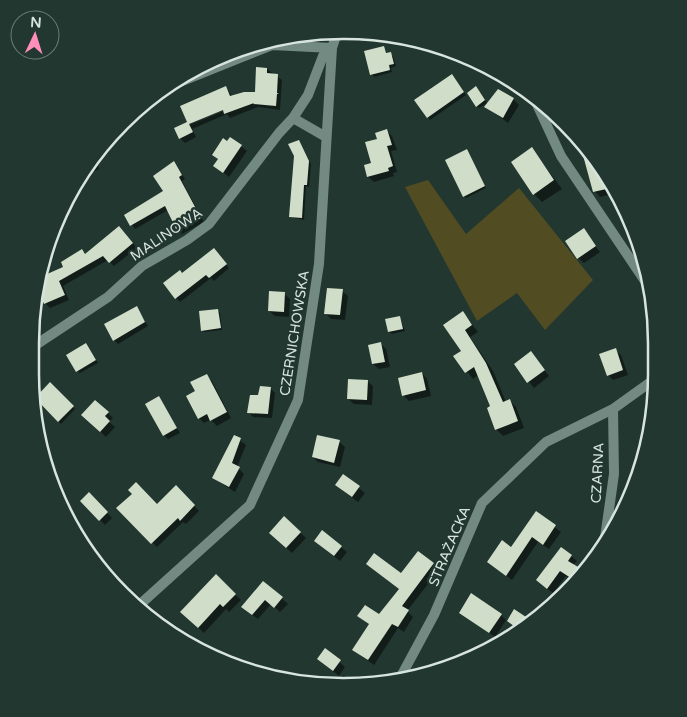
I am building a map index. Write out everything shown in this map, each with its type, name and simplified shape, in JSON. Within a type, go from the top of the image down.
[{"type":"street","name":"CZERNICHOWSKA","points":[[142,602],[250,505],[298,400],[319,264],[332,48],[335,39]]},
{"type":"street","points":[[282,45],[332,48]]},
{"type":"street","name":"MALINOWA","points":[[39,343],[108,297],[142,266],[187,240],[209,224],[279,133],[293,118],[308,95],[323,56],[332,48]]},
{"type":"street","points":[[206,72],[252,53]]},
{"type":"street","points":[[540,111],[561,156],[640,273]]},
{"type":"street","points":[[293,118],[326,137]]},
{"type":"street","name":"STRAŻACKA","points":[[403,672],[434,614],[482,503],[546,442],[613,409],[648,384]]},
{"type":"street","name":"CZARNA","points":[[607,527],[614,474],[613,409]]},
{"type":"shaded area","points":[[428,180],[466,234],[519,188],[593,280],[545,330],[517,293],[477,321],[405,187]]},
{"type":"building","points":[[384,46],[386,53],[391,52],[394,64],[389,65],[390,70],[370,75],[364,51]]},
{"type":"building","points":[[256,67],[267,68],[267,73],[278,74],[277,93],[279,93],[277,94],[276,106],[254,103],[224,114],[223,110],[189,124],[193,132],[179,139],[174,128],[187,122],[180,106],[226,86],[230,96],[244,92],[255,92]]},
{"type":"building","points":[[452,74],[464,92],[427,118],[414,100]]},
{"type":"building","points":[[476,86],[485,100],[476,107],[467,93]]},
{"type":"building","points":[[498,89],[514,98],[503,118],[484,107]]},
{"type":"building","points":[[387,129],[392,145],[387,146],[393,166],[388,168],[389,171],[367,177],[364,165],[371,163],[365,142],[377,139],[375,133]]},
{"type":"building","points":[[230,137],[242,145],[223,173],[213,166],[218,159],[212,155],[223,138],[227,141]]},
{"type":"building","points":[[299,140],[309,161],[307,185],[304,185],[302,218],[289,217],[294,156],[288,144]]},
{"type":"building","points":[[532,147],[554,180],[533,195],[511,162]]},
{"type":"building","points":[[467,149],[485,186],[463,197],[445,160]]},
{"type":"building","points":[[583,156],[606,189],[593,192]]},
{"type":"building","points":[[174,161],[182,175],[179,177],[201,218],[177,231],[165,206],[130,226],[124,215],[163,191],[153,176]]},
{"type":"building","points":[[119,226],[133,243],[109,263],[103,256],[59,281],[65,295],[44,304],[42,300],[47,274],[63,267],[61,262],[82,249],[85,254]]},
{"type":"building","points":[[584,228],[596,246],[577,259],[565,241]]},
{"type":"building","points":[[214,248],[227,264],[209,278],[206,275],[175,299],[163,283],[180,270],[182,273]]},
{"type":"building","points":[[327,288],[343,289],[340,315],[324,314]]},
{"type":"building","points":[[269,291],[285,292],[284,312],[268,311]]},
{"type":"building","points":[[137,306],[145,322],[113,341],[104,324]]},
{"type":"building","points":[[218,309],[221,328],[201,331],[199,311]]},
{"type":"building","points":[[463,311],[472,325],[465,330],[486,363],[503,402],[510,399],[518,421],[495,430],[487,408],[490,406],[474,367],[465,373],[453,356],[461,351],[443,325]]},
{"type":"building","points":[[400,316],[403,329],[388,332],[385,319]]},
{"type":"building","points":[[381,342],[385,362],[372,364],[368,345]]},
{"type":"building","points":[[86,343],[96,360],[76,372],[66,355]]},
{"type":"building","points":[[616,348],[623,370],[607,376],[599,354]]},
{"type":"building","points":[[531,351],[545,370],[527,383],[514,364]]},
{"type":"building","points":[[422,372],[426,390],[402,396],[398,378]]},
{"type":"building","points":[[207,374],[227,412],[210,421],[207,414],[198,419],[186,396],[195,391],[190,382]]},
{"type":"building","points":[[348,379],[368,380],[367,400],[347,399]]},
{"type":"building","points":[[50,382],[74,406],[58,422],[40,403],[39,394]]},
{"type":"building","points":[[260,386],[271,387],[268,414],[247,413],[250,395],[258,395]]},
{"type":"building","points":[[159,396],[177,428],[163,436],[145,404]]},
{"type":"building","points":[[95,400],[109,412],[105,416],[110,421],[100,432],[81,415]]},
{"type":"building","points":[[234,435],[241,438],[232,463],[240,467],[229,487],[212,478]]},
{"type":"building","points":[[317,435],[340,440],[334,463],[312,457]]},
{"type":"building","points":[[343,474],[360,486],[352,497],[335,485]]},
{"type":"building","points":[[136,482],[157,504],[176,485],[195,505],[180,521],[178,518],[151,544],[116,508],[132,494],[128,490]]},
{"type":"building","points":[[89,492],[108,512],[99,521],[80,501]]},
{"type":"building","points":[[536,511],[556,525],[543,545],[532,537],[506,576],[487,562],[502,540],[511,547]]},
{"type":"building","points":[[284,516],[301,532],[286,548],[269,533]]},
{"type":"building","points":[[322,530],[342,546],[334,556],[314,541]]},
{"type":"building","points":[[561,547],[572,555],[568,561],[578,567],[570,577],[560,571],[547,589],[536,580]]},
{"type":"building","points":[[418,551],[434,563],[402,606],[409,610],[398,627],[392,624],[368,660],[352,650],[369,624],[357,616],[365,605],[379,614],[399,589],[366,564],[374,553],[401,573]]},
{"type":"building","points":[[216,574],[236,594],[223,607],[220,604],[198,628],[180,612]]},
{"type":"building","points":[[263,581],[283,597],[274,608],[265,600],[252,615],[241,607]]},
{"type":"building","points":[[471,593],[502,614],[489,633],[459,613]]},
{"type":"building","points":[[514,609],[526,617],[514,626],[507,621]]},
{"type":"building","points":[[325,648],[341,660],[333,671],[317,659]]}]
